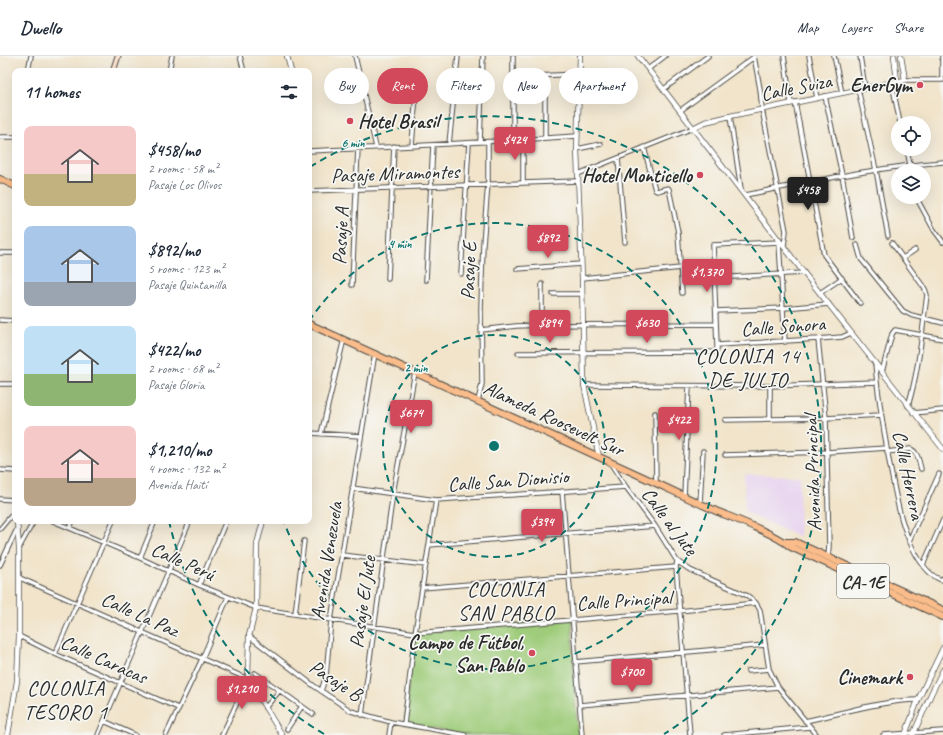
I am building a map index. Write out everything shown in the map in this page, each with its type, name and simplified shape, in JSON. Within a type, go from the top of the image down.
[{"type":"highway","points":[[0,179],[12,185]]},
{"type":"highway","name":"Alameda Roosevelt Sur","points":[[312,325],[785,542]]},
{"type":"highway","name":"CA-1E","points":[[785,542],[795,542],[943,610]]},
{"type":"highway","name":"CA-1E","points":[[785,542],[791,547],[943,618]]},
{"type":"main road","points":[[114,68],[118,56]]},
{"type":"street","points":[[29,68],[32,56]]},
{"type":"street","points":[[170,68],[172,56]]},
{"type":"street","points":[[240,56],[243,68]]},
{"type":"street","points":[[287,56],[290,68]]},
{"type":"street","points":[[355,56],[376,147]]},
{"type":"street","points":[[449,144],[458,56]]},
{"type":"street","points":[[480,142],[483,56]]},
{"type":"street","points":[[513,56],[513,68]]},
{"type":"street","points":[[580,56],[580,68]]},
{"type":"street","points":[[638,56],[681,110],[693,128],[804,273],[943,449]]},
{"type":"street","points":[[648,69],[665,56]]},
{"type":"street","points":[[664,89],[708,56]]},
{"type":"street","points":[[681,110],[754,56],[762,109],[786,231],[782,243],[785,342]]},
{"type":"street","points":[[784,56],[811,182],[824,255],[860,303]]},
{"type":"street","points":[[809,56],[817,98]]},
{"type":"street","points":[[834,56],[842,93]]},
{"type":"street","points":[[860,56],[865,88]]},
{"type":"street","points":[[894,56],[897,81]]},
{"type":"street","points":[[901,56],[905,80],[943,80],[942,56]]},
{"type":"street","name":"Calle Suiza","points":[[693,128],[705,122],[730,116],[905,80]]},
{"type":"street","points":[[892,83],[899,116]]},
{"type":"street","points":[[858,89],[876,170],[888,236]]},
{"type":"street","points":[[825,96],[842,175],[853,238]]},
{"type":"street","points":[[412,145],[415,104]]},
{"type":"street","points":[[513,104],[513,140]]},
{"type":"street","points":[[544,138],[545,104]]},
{"type":"street","points":[[579,104],[577,148],[584,385],[599,457]]},
{"type":"street","points":[[730,116],[741,189]]},
{"type":"street","points":[[578,174],[693,128]]},
{"type":"street","points":[[312,151],[577,136]]},
{"type":"street","points":[[0,137],[12,137]]},
{"type":"street","points":[[523,139],[523,182]]},
{"type":"street","name":"Pasaje E","points":[[478,401],[482,384],[481,330],[483,244],[488,184],[488,142]]},
{"type":"street","points":[[461,274],[469,143]]},
{"type":"street","points":[[577,148],[601,144]]},
{"type":"street","points":[[426,280],[433,145]]},
{"type":"street","points":[[388,280],[394,146]]},
{"type":"street","points":[[644,147],[655,190],[669,189],[677,222],[682,293]]},
{"type":"street","name":"Pasaje A","points":[[352,285],[358,148]]},
{"type":"street","points":[[908,156],[910,164],[943,162]]},
{"type":"street","points":[[618,158],[625,242]]},
{"type":"street","points":[[745,194],[842,175],[891,167]]},
{"type":"street","name":"Pasaje Miramontes","points":[[312,191],[578,181]]},
{"type":"street","points":[[920,204],[934,230],[943,242]]},
{"type":"street","points":[[518,353],[714,352],[717,345],[714,245],[782,243]]},
{"type":"street","points":[[892,243],[925,289],[927,295],[922,336],[912,394],[908,406]]},
{"type":"street","points":[[857,245],[861,259],[903,311],[911,315],[943,322]]},
{"type":"street","points":[[903,258],[915,249]]},
{"type":"street","points":[[0,253],[12,253]]},
{"type":"street","points":[[517,269],[581,264]]},
{"type":"street","points":[[582,278],[681,268]]},
{"type":"street","points":[[714,278],[804,273]]},
{"type":"street","points":[[820,293],[842,278]]},
{"type":"street","points":[[542,284],[542,325]]},
{"type":"street","points":[[553,294],[582,294]]},
{"type":"street","points":[[716,311],[784,308],[829,304]]},
{"type":"street","points":[[0,320],[12,321]]},
{"type":"street","points":[[481,330],[542,325],[716,324]]},
{"type":"street","points":[[882,372],[892,334],[895,330],[943,339]]},
{"type":"street","name":"Calle Sonora","points":[[717,345],[785,342],[842,337],[852,333]]},
{"type":"street","points":[[321,434],[344,339]]},
{"type":"street","name":"Avenida Principal","points":[[818,339],[824,385],[826,418],[828,558]]},
{"type":"street","points":[[312,433],[361,436],[375,353]]},
{"type":"street","name":"Calle Herrera","points":[[875,363],[876,382],[887,452],[901,518],[909,541],[923,565],[936,578],[942,579]]},
{"type":"street","name":"Pasaje El Jute","points":[[362,715],[373,627],[393,493],[415,372]]},
{"type":"street","points":[[584,385],[770,386],[876,382]]},
{"type":"street","points":[[0,384],[12,384]]},
{"type":"street","points":[[684,496],[689,386]]},
{"type":"street","points":[[770,386],[770,419]]},
{"type":"street","points":[[914,413],[943,410]]},
{"type":"street","points":[[655,413],[656,482]]},
{"type":"street","points":[[725,420],[826,418],[882,415]]},
{"type":"street","name":"Avenida Venezuela","points":[[321,691],[326,676],[331,620],[361,436]]},
{"type":"street","points":[[725,454],[827,452],[887,448]]},
{"type":"street","points":[[887,452],[910,449],[914,450],[921,470]]},
{"type":"street","points":[[700,503],[703,451]]},
{"type":"street","name":"Calle al Jute","points":[[610,462],[626,487],[655,526],[677,561],[690,570],[748,596],[756,603]]},
{"type":"street","points":[[0,470],[12,471]]},
{"type":"street","points":[[909,541],[939,474]]},
{"type":"street","name":"Calle San Dionisio","points":[[352,488],[436,500],[626,487]]},
{"type":"street","points":[[562,491],[582,735]]},
{"type":"street","points":[[0,499],[12,500]]},
{"type":"street","points":[[404,724],[422,588],[436,500]]},
{"type":"street","points":[[0,530],[12,515]]},
{"type":"street","points":[[923,565],[943,520]]},
{"type":"street","points":[[8,735],[17,681],[20,578],[20,548],[17,524]]},
{"type":"street","points":[[20,548],[32,524]]},
{"type":"street","name":"Calle Perú","points":[[62,524],[228,598],[256,608]]},
{"type":"street","points":[[55,654],[112,524]]},
{"type":"street","points":[[140,558],[154,524]]},
{"type":"street","points":[[98,735],[119,683],[143,632],[189,524]]},
{"type":"street","points":[[199,585],[225,524]]},
{"type":"street","points":[[222,735],[248,679],[249,636],[256,608],[257,544],[262,524]]},
{"type":"street","points":[[429,545],[655,526]]},
{"type":"street","points":[[0,565],[18,528]]},
{"type":"street","points":[[295,614],[304,541]]},
{"type":"street","points":[[342,554],[426,566]]},
{"type":"street","points":[[677,561],[676,567],[682,652],[690,735]]},
{"type":"street","points":[[422,588],[676,567]]},
{"type":"street","name":"Calle La Paz","points":[[20,578],[248,679]]},
{"type":"street","points":[[166,735],[202,659],[228,598]]},
{"type":"street","points":[[756,603],[760,610],[769,669],[778,687],[817,735]]},
{"type":"street","name":"Calle Principal","points":[[256,608],[416,633],[679,611],[756,603]]},
{"type":"street","name":"Calle Caracas","points":[[19,636],[119,683],[178,708]]},
{"type":"street","name":"Pasaje B","points":[[249,636],[321,691],[350,711],[391,722],[465,735]]},
{"type":"street","points":[[575,662],[765,645]]},
{"type":"street","points":[[905,734],[918,700],[943,648]]},
{"type":"street","points":[[748,671],[769,669]]},
{"type":"street","points":[[914,734],[943,670]]},
{"type":"street","points":[[255,673],[313,714]]},
{"type":"street","points":[[930,674],[930,684],[938,679]]},
{"type":"street","points":[[248,679],[282,735]]},
{"type":"street","points":[[580,705],[778,687]]},
{"type":"street","points":[[923,690],[926,687],[930,687],[931,694]]},
{"type":"street","points":[[265,708],[280,690]]},
{"type":"street","points":[[805,721],[885,704],[907,700],[918,700]]},
{"type":"street","points":[[287,729],[302,706]]},
{"type":"street","points":[[104,721],[135,735]]},
{"type":"street","points":[[390,735],[391,722]]},
{"type":"street","points":[[724,735],[767,734],[810,727]]},
{"type":"street","points":[[276,735],[278,729]]},
{"type":"street","points":[[437,730],[437,735]]},
{"type":"street","points":[[883,735],[943,732]]},
{"type":"shaded area","points":[[744,474],[800,476],[799,537],[745,512]]},
{"type":"green space","points":[[572,619],[578,735],[469,735],[404,724],[415,633]]},
{"type":"place","name":"EnerGym","points":[[920,85]]},
{"type":"place","name":"Hotel Brasil","points":[[350,121]]},
{"type":"place","name":"Hotel Monticello","points":[[700,175]]},
{"type":"place","name":"Campo de Fútbol, San Pablo","points":[[532,653]]},
{"type":"place","name":"Cinemark","points":[[910,677]]},
{"type":"district","name":"COLONIA 14 DE JULIO","points":[[748,368]]},
{"type":"district","name":"COLONIA SAN PABLO","points":[[506,601]]},
{"type":"district","name":"COLONIA TESORO 1","points":[[66,700]]}]
